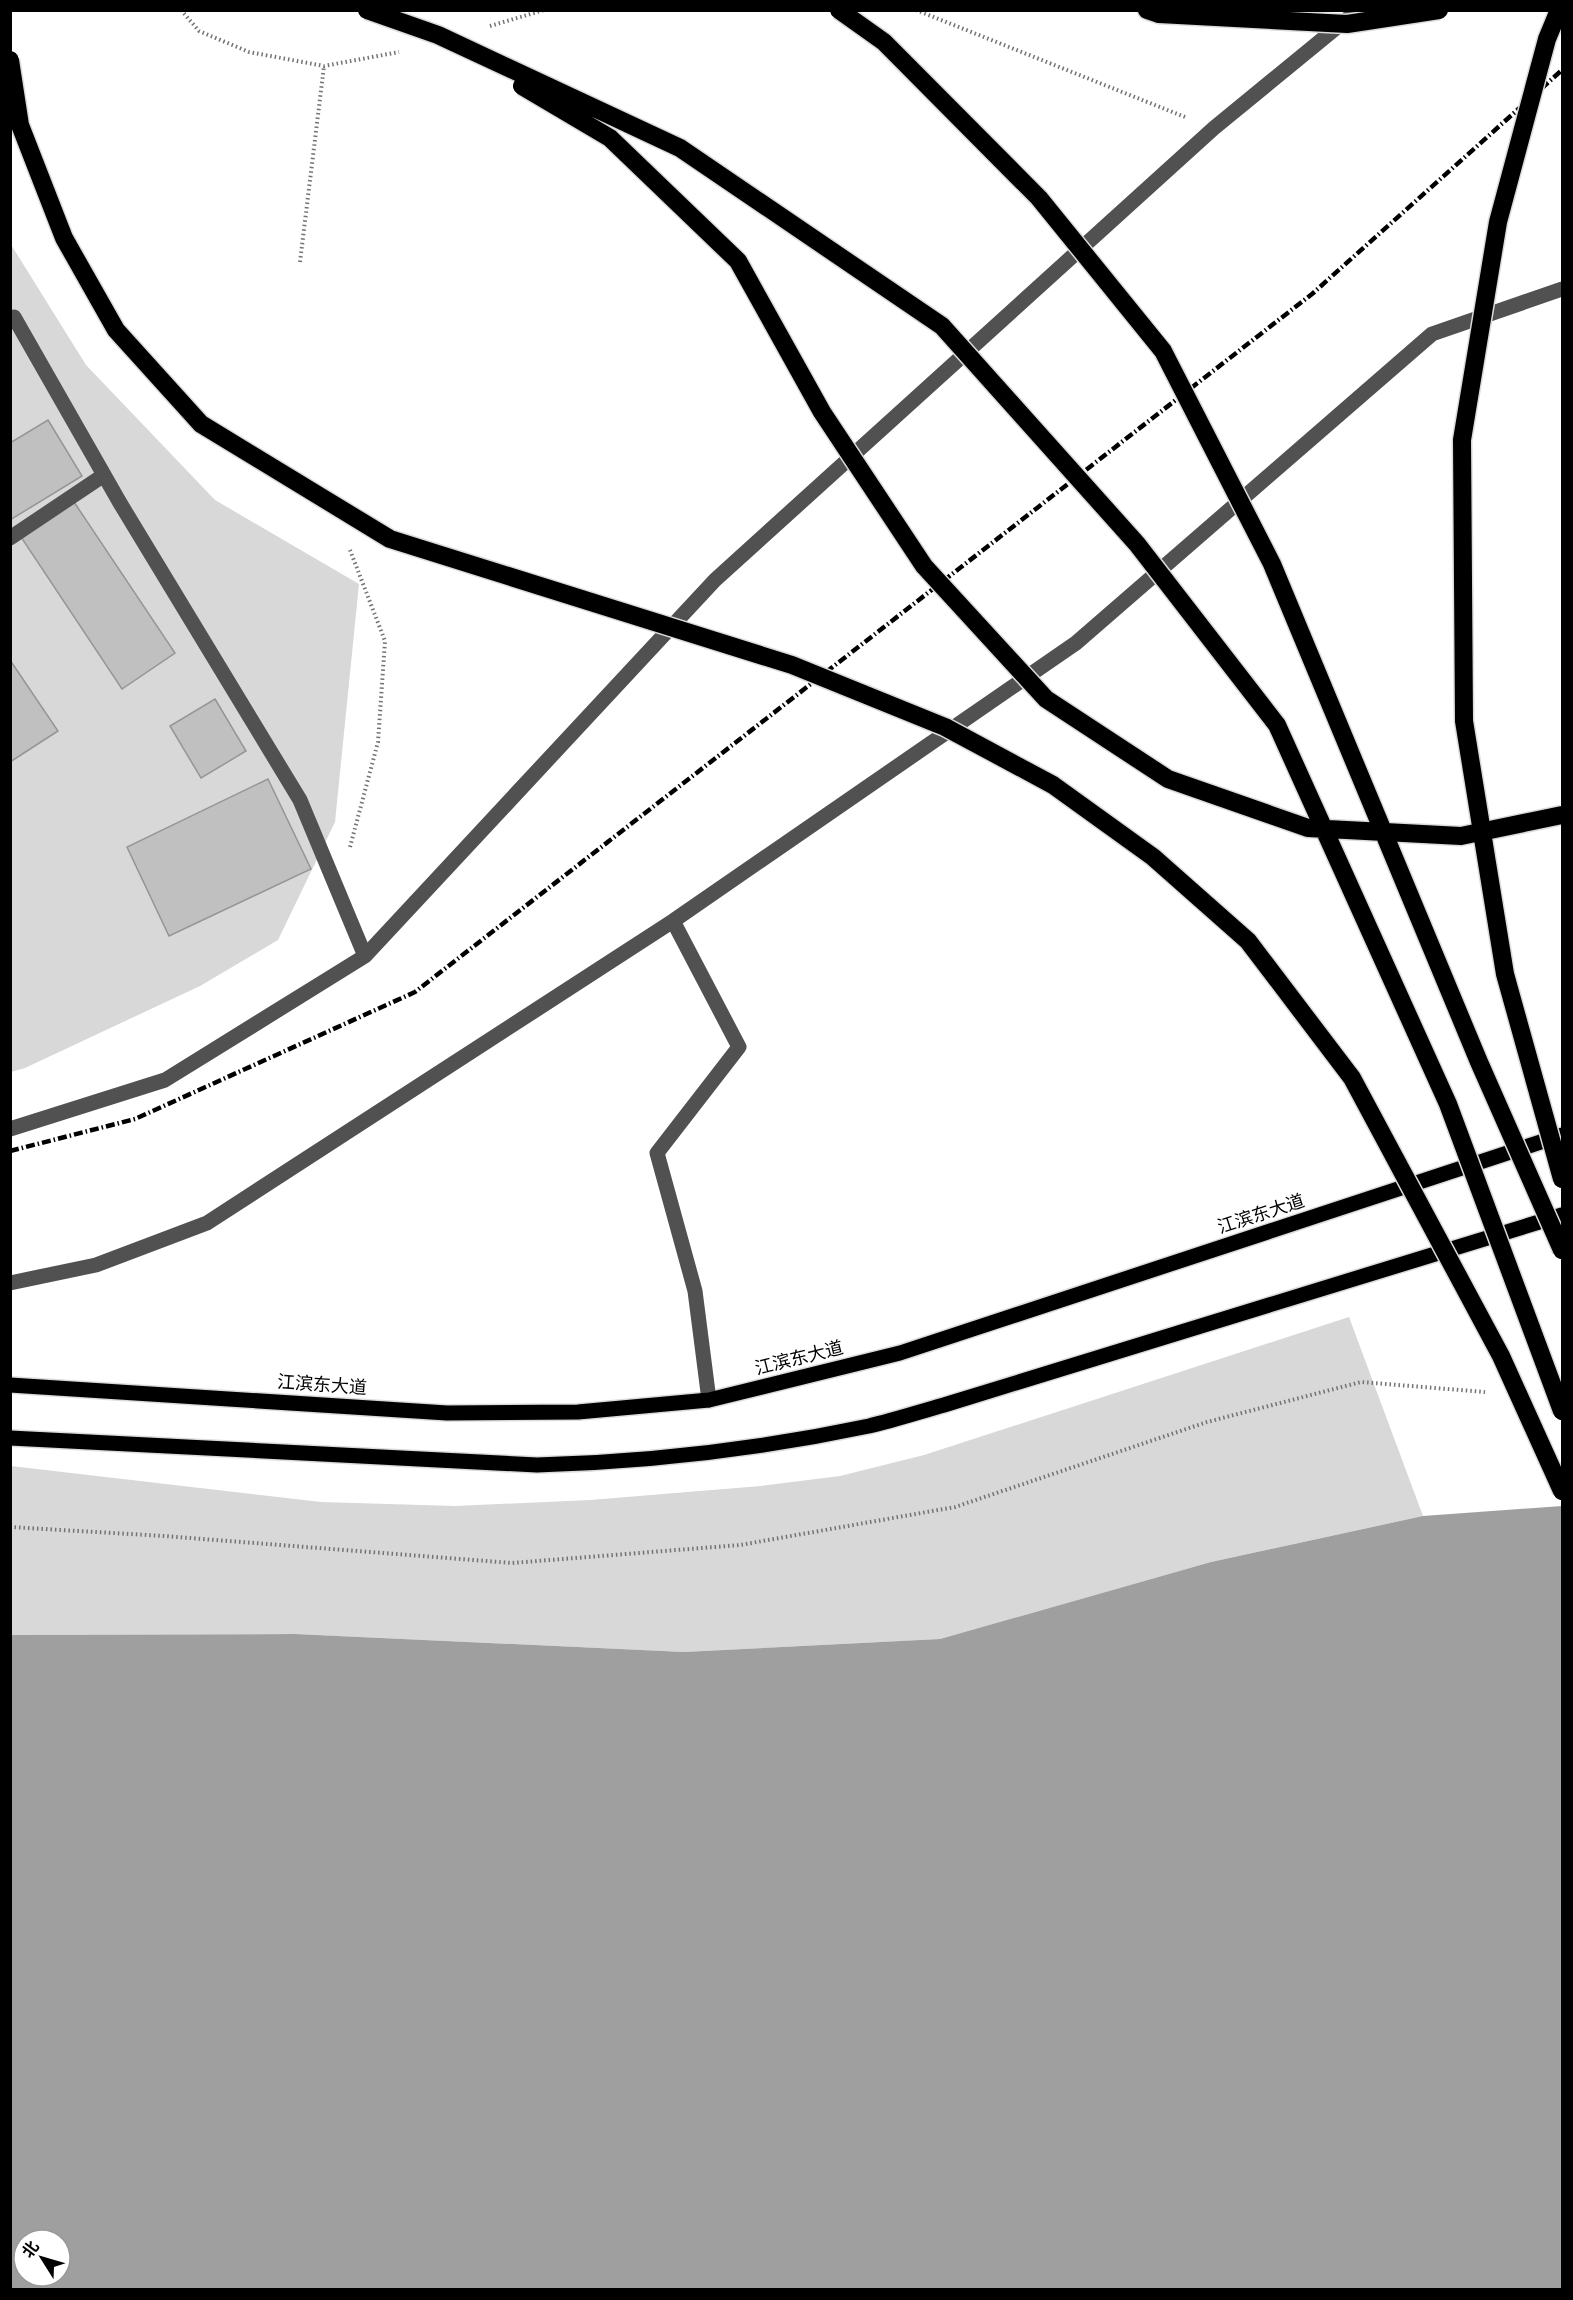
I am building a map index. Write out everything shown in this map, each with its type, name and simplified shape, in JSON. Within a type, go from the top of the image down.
[{"type":"highway","points":[[367,10],[438,35],[680,148],[942,326],[1137,544],[1277,725],[1448,1104],[1563,1411]]},
{"type":"highway","points":[[839,10],[884,42],[1039,198],[1163,351],[1272,564],[1479,1062],[1563,1250]]},
{"type":"highway","points":[[1147,10],[1159,14],[1347,24],[1439,10]]},
{"type":"highway","points":[[1559,10],[1547,39],[1498,222],[1462,452],[1464,721],[1505,974],[1563,1179]]},
{"type":"highway","points":[[438,35],[610,138],[738,261],[822,412],[924,566],[1046,699],[1168,779],[1308,828],[1461,836],[1563,815]]},
{"type":"highway","points":[[10,60],[20,125],[64,238],[116,330],[201,424],[390,539],[792,665],[945,727],[1053,785],[1153,858],[1248,941],[1352,1078],[1501,1356],[1563,1491]]},
{"type":"main road","name":"江滨东大道","points":[[10,1385],[447,1413],[578,1412],[709,1400],[900,1353],[1563,1135]]},
{"type":"main road","points":[[10,1438],[537,1464],[604,1463],[776,1443],[871,1425],[944,1405],[1563,1215]]},
{"type":"street","points":[[10,1129],[165,1080],[365,956],[715,580],[1214,128],[1358,10]]},
{"type":"street","points":[[10,1283],[96,1265],[207,1222],[673,921],[1076,643],[1432,334],[1563,289]]},
{"type":"street","points":[[14,317],[104,475],[300,800],[365,956]]},
{"type":"street","points":[[10,538],[104,475]]},
{"type":"street","points":[[673,921],[739,1047],[657,1153],[695,1291],[709,1400]]},
{"type":"path","points":[[181,10],[198,31],[249,52],[324,66],[406,50]]},
{"type":"path","points":[[486,27],[544,10]]},
{"type":"path","points":[[916,10],[1214,128]]},
{"type":"path","points":[[300,262],[324,66]]},
{"type":"path","points":[[338,891],[378,742],[385,641],[347,541]]},
{"type":"path","points":[[10,1527],[164,1536],[512,1563],[729,1546],[955,1507],[1207,1422],[1361,1382],[1491,1393]]},
{"type":"shaded area","points":[[10,243],[86,365],[215,500],[359,584],[335,822],[278,940],[200,986],[25,1068],[11,1072]]},
{"type":"shaded area","points":[[1349,1317],[1423,1516],[1211,1562],[940,1639],[684,1652],[295,1634],[11,1635],[11,1466],[321,1502],[455,1506],[590,1500],[761,1486],[840,1476],[924,1455]]},
{"type":"shaded area","points":[[1562,1506],[1562,2289],[11,2289],[11,1635],[295,1634],[684,1652],[940,1639],[1211,1562],[1423,1516]]},
{"type":"building","points":[[48,420],[82,476],[10,520],[10,443]]},
{"type":"building","points":[[74,502],[175,653],[122,689],[21,537]]},
{"type":"building","points":[[10,660],[58,731],[10,762]]},
{"type":"building","points":[[215,699],[246,751],[201,778],[170,726]]},
{"type":"building","points":[[268,779],[311,869],[169,936],[127,847]]},
{"type":"railway","points":[[10,1151],[135,1119],[415,992],[1312,294],[1562,70]]}]
